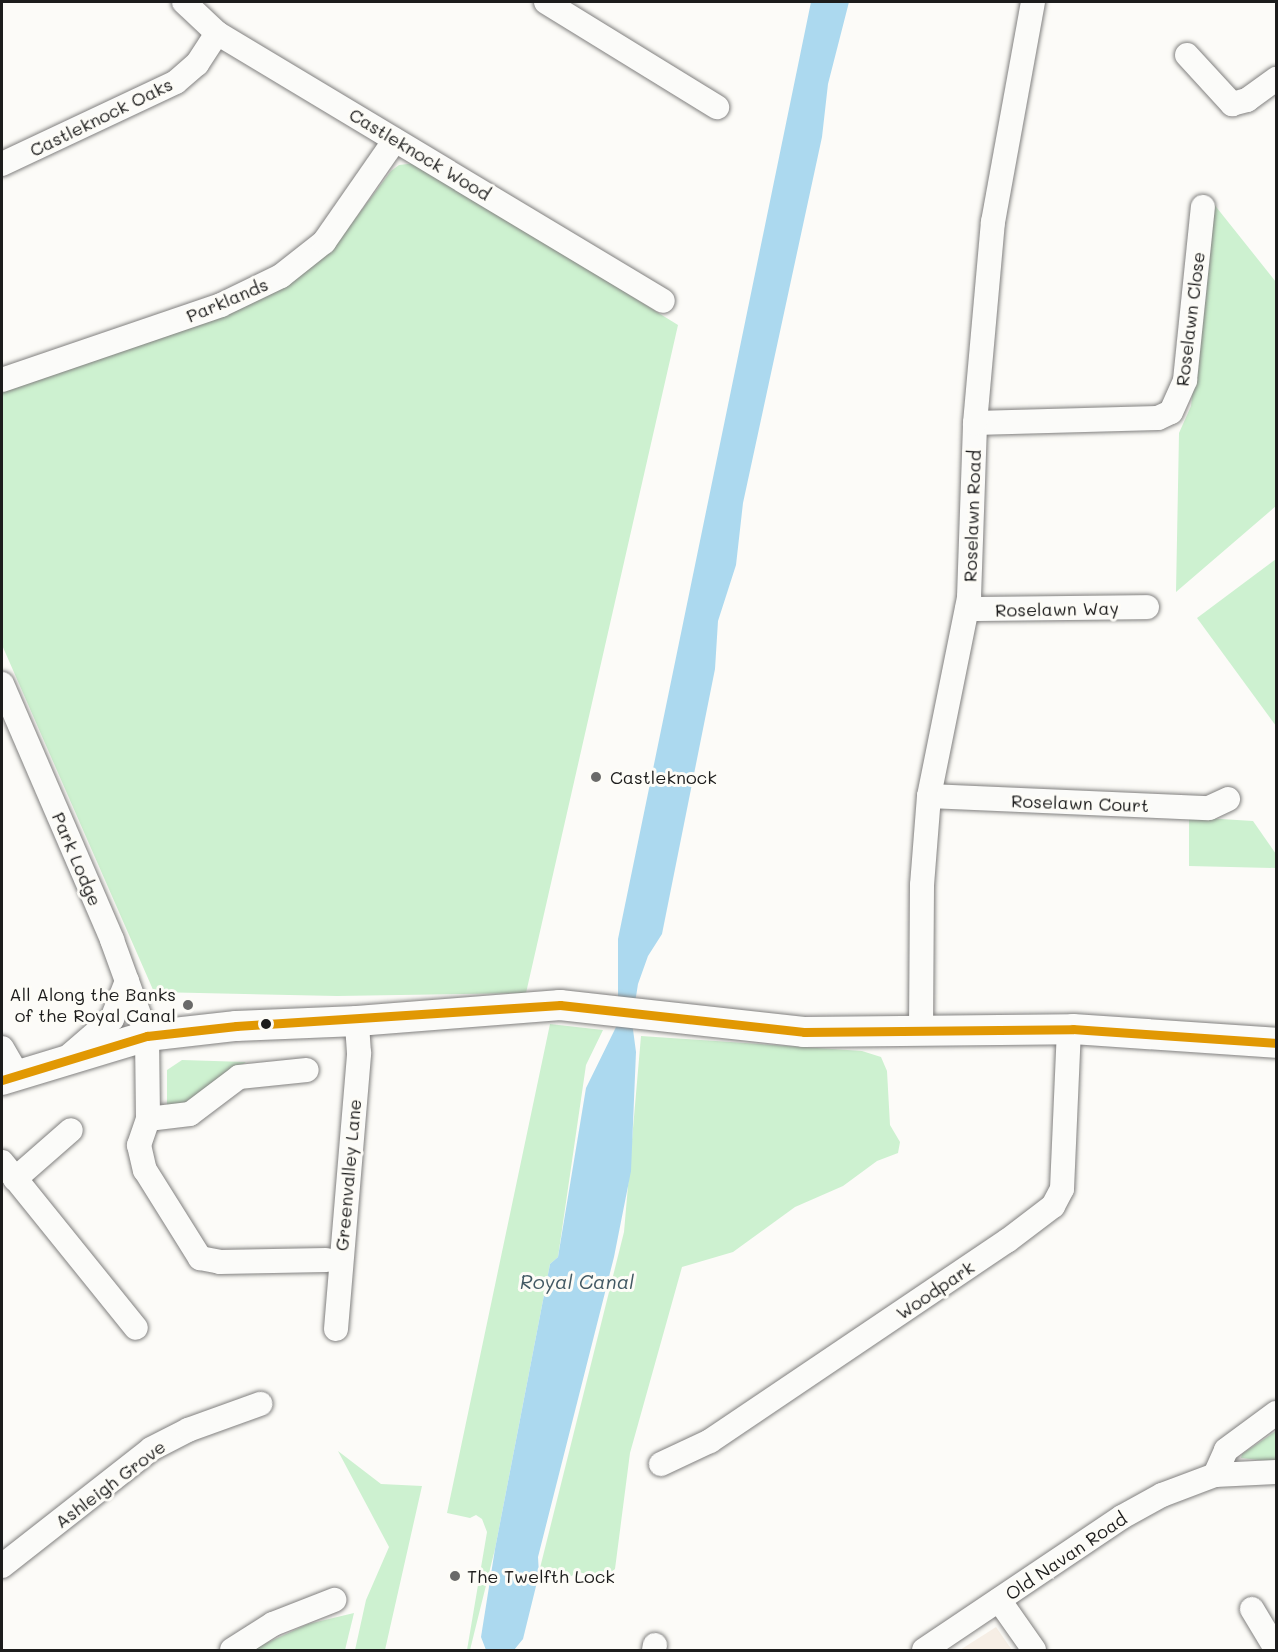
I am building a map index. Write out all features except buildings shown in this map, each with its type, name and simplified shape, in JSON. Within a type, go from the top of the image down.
[{"type":"main road","points":[[9,1077],[66,1058],[147,1036],[236,1026],[357,1021],[514,1007],[573,1005],[804,1032],[1069,1029],[1276,1043]]},
{"type":"street","name":"Castleknock Wood","points":[[184,2],[218,33],[663,301]]},
{"type":"street","points":[[546,2],[717,107]]},
{"type":"street","name":"Roselawn Road","points":[[921,1030],[922,885],[929,796],[968,609],[975,423],[993,222],[1033,2]]},
{"type":"street","name":"Castleknock Oaks","points":[[2,164],[176,82],[197,64],[218,33]]},
{"type":"street","points":[[1187,55],[1232,104],[1247,100],[1276,79]]},
{"type":"street","name":"Parklands","points":[[2,380],[221,305],[281,276],[324,242],[395,140]]},
{"type":"street","name":"Roselawn Close","points":[[975,423],[1158,418],[1171,412],[1186,376],[1203,207]]},
{"type":"street","name":"Roselawn Way","points":[[968,609],[1147,607]]},
{"type":"street","name":"Park Lodge","points":[[2,684],[127,981],[147,1036],[148,1119],[139,1145],[145,1170],[200,1258],[220,1262],[326,1260]]},
{"type":"street","name":"Roselawn Court","points":[[929,796],[1209,808],[1228,799]]},
{"type":"street","points":[[66,1058],[112,1019],[127,981]]},
{"type":"street","name":"Greenvalley Lane","points":[[336,1329],[358,1053],[357,1021]]},
{"type":"street","name":"Woodpark","points":[[661,1464],[710,1441],[992,1251],[1053,1206],[1062,1189],[1069,1029]]},
{"type":"street","points":[[2,1048],[9,1077]]},
{"type":"street","points":[[148,1119],[190,1114],[239,1077],[307,1070]]},
{"type":"street","points":[[71,1130],[8,1171],[136,1328]]},
{"type":"street","name":"Ashleigh Grove","points":[[2,1566],[151,1449],[188,1430],[261,1404]]},
{"type":"street","points":[[1215,1475],[1226,1450],[1276,1413]]},
{"type":"street","name":"Old Navan Road","points":[[924,1650],[1122,1517],[1162,1495],[1215,1475],[1276,1472]]},
{"type":"street","points":[[232,1650],[273,1624],[334,1600]]},
{"type":"street","points":[[999,1600],[1034,1650]]},
{"type":"street","points":[[1252,1610],[1276,1649]]},
{"type":"shaded area","points":[[996,1627],[1012,1650],[960,1650]]},
{"type":"green space","points":[[416,163],[678,325],[526,993],[337,996],[154,992],[2,645],[2,391],[249,304],[336,244],[391,171],[399,165]]},
{"type":"green space","points":[[1213,203],[1276,282],[1276,506],[1176,592],[1179,433],[1191,406]]},
{"type":"green space","points":[[1276,559],[1276,726],[1197,618]]},
{"type":"green space","points":[[1189,817],[1253,821],[1276,854],[1276,868],[1189,866]]},
{"type":"green space","points":[[550,1024],[603,1030],[586,1065],[558,1257],[550,1264],[495,1549],[470,1650],[467,1650],[487,1532],[482,1519],[476,1515],[470,1518],[447,1513]]},
{"type":"green space","points":[[641,1036],[862,1051],[881,1057],[887,1071],[890,1125],[900,1142],[898,1153],[877,1161],[843,1186],[795,1207],[733,1252],[682,1267],[630,1453],[615,1569],[603,1579],[579,1572],[560,1582],[540,1568],[624,1232]]},
{"type":"green space","points":[[182,1060],[246,1062],[193,1102],[167,1108],[167,1070]]},
{"type":"green space","points":[[1276,1431],[1276,1462],[1241,1458],[1242,1454]]},
{"type":"green space","points":[[338,1451],[381,1484],[422,1486],[385,1650],[355,1650],[366,1600],[389,1547]]},
{"type":"green space","points":[[354,1613],[345,1650],[251,1650],[308,1624]]},
{"type":"water","name":"Royal Canal","points":[[811,2],[849,2],[828,84],[822,137],[743,503],[736,565],[718,621],[715,669],[662,934],[648,956],[638,984],[632,1022],[636,1052],[631,1171],[614,1257],[538,1557],[539,1574],[523,1639],[514,1650],[486,1650],[481,1637],[495,1549],[550,1264],[558,1257],[586,1088],[618,1023],[618,939]]},
{"type":"transit line","points":[[2,1080],[147,1036],[236,1026],[560,1005],[804,1032],[1073,1029],[1276,1043]]},
{"type":"place","name":"Castleknock","points":[[596,777]]},
{"type":"place","name":"All Along the Banks of the Royal Canal","points":[[188,1005]]},
{"type":"place","name":"The Twelfth Lock","points":[[455,1576]]}]
